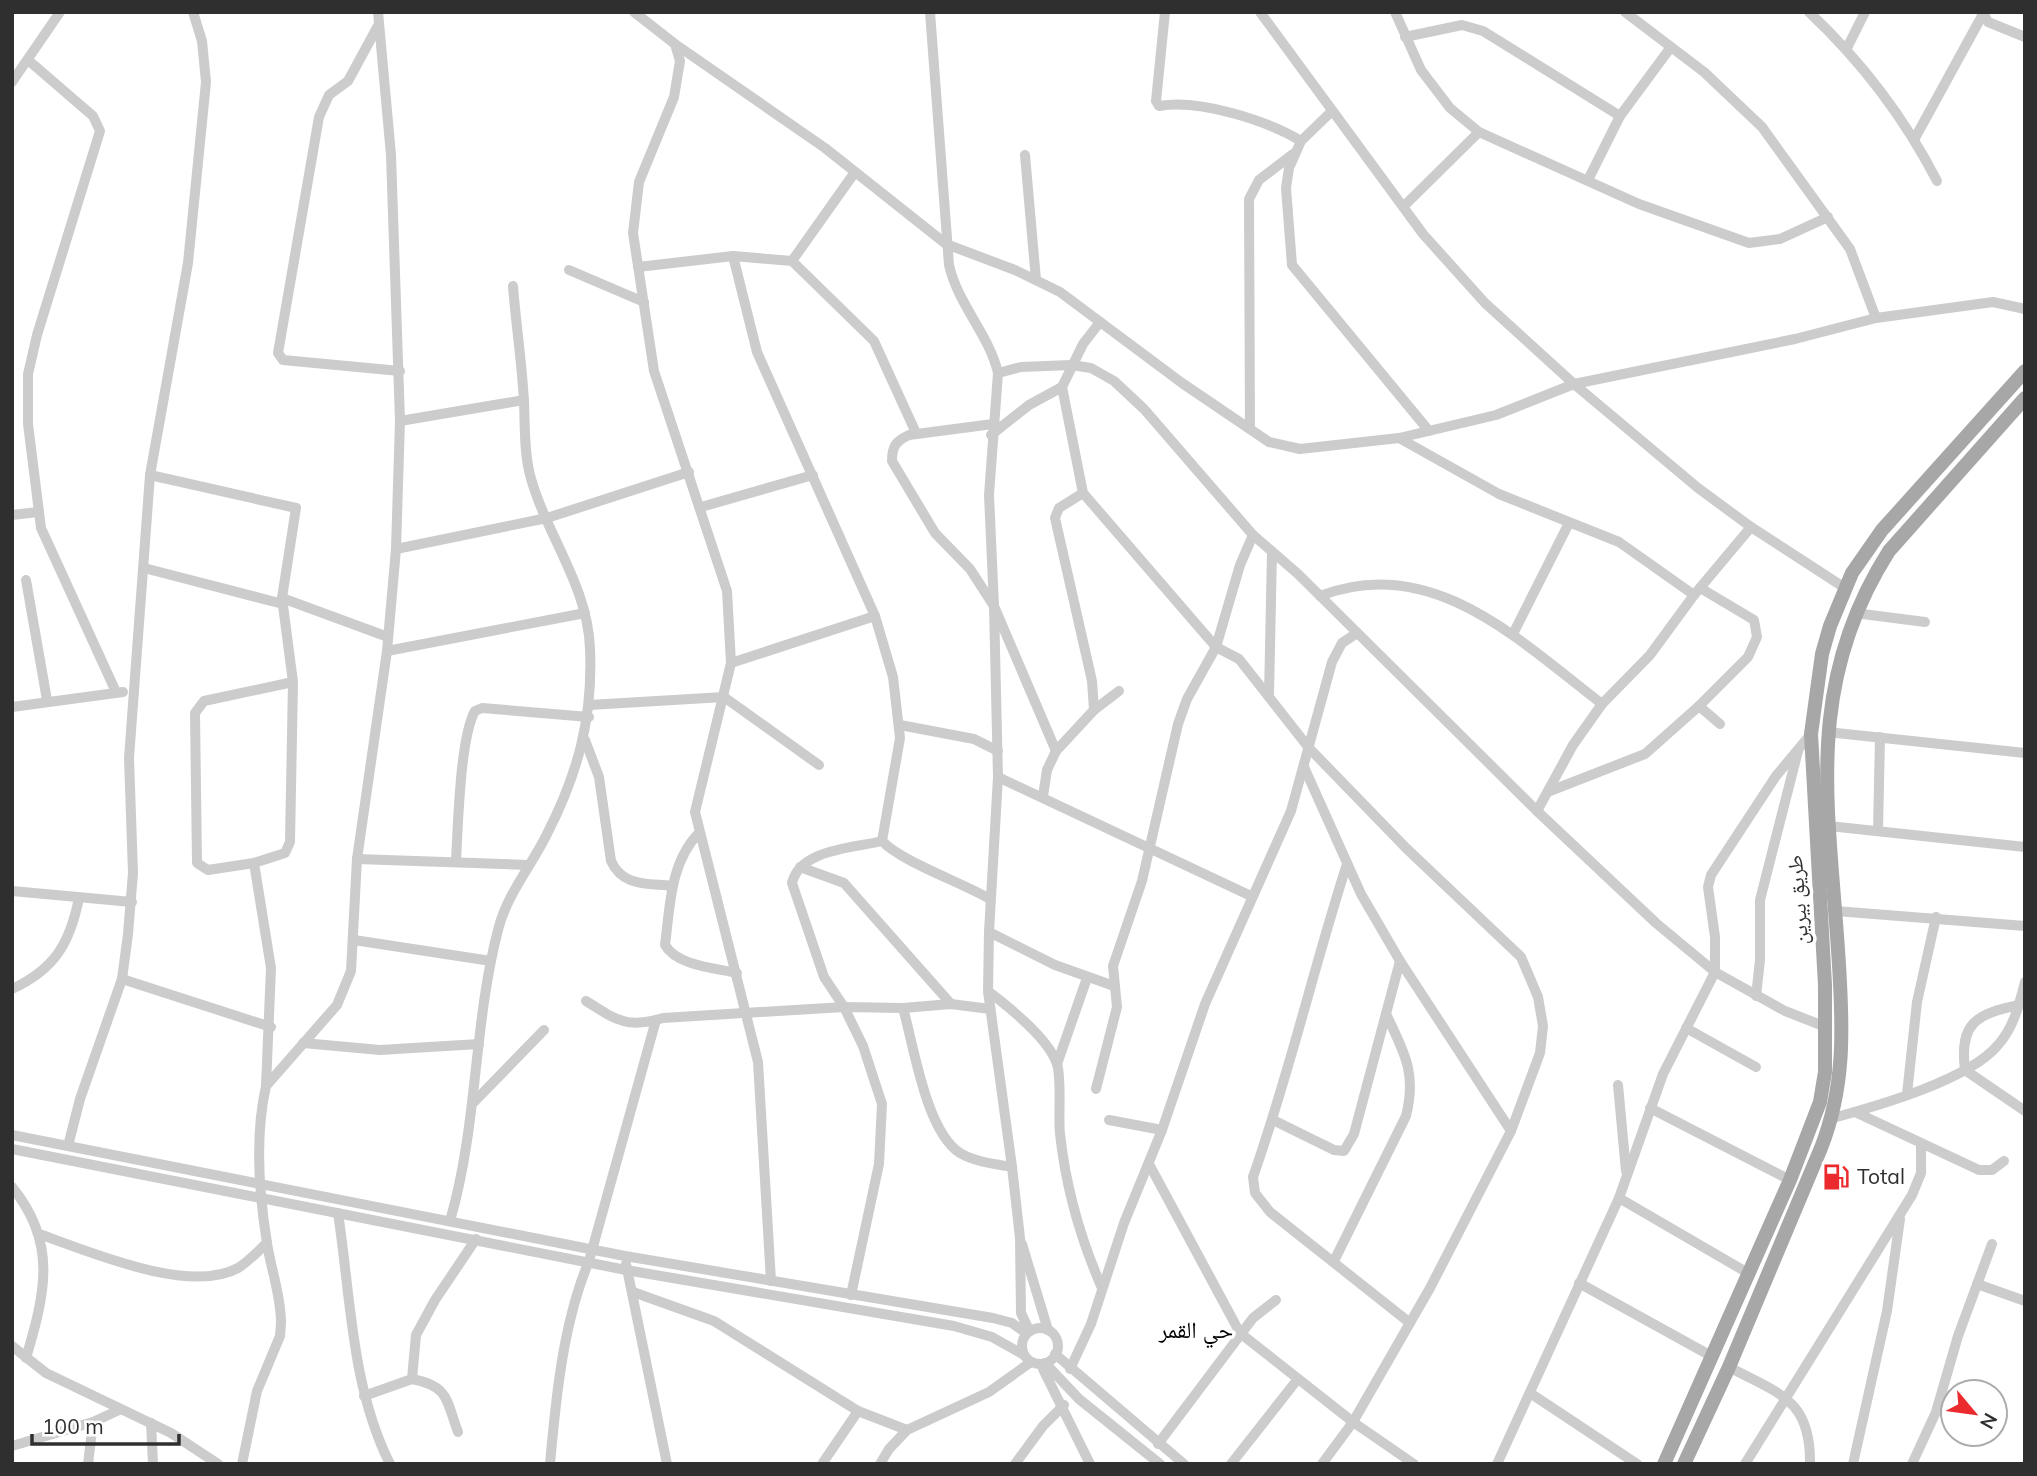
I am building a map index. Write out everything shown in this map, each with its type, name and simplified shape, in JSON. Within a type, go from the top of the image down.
[{"type":"main road","name":"طريق بيرين","points":[[1664,1464],[1790,1180],[1820,1102],[1826,1027],[1811,734],[1822,654],[1852,573],[1899,508],[2025,371]]},
{"type":"main road","name":"طريق بيرين","points":[[1684,1464],[1729,1367],[1833,1118],[1843,1051],[1829,826],[1827,732],[1836,671],[1855,613],[1871,579],[1905,529],[2025,398]]},
{"type":"street","points":[[12,82],[60,12]]},
{"type":"street","points":[[68,1146],[80,1099],[122,979],[132,902],[129,758],[150,475],[155,433],[188,263],[206,82],[202,41],[193,12]]},
{"type":"street","points":[[634,12],[856,172],[946,244],[1060,292],[1182,383],[1279,447],[1300,449],[1399,438],[1496,415],[1574,384],[1795,339],[1876,318],[1993,302],[2025,309]]},
{"type":"street","points":[[930,12],[946,244],[957,294],[994,355],[998,373],[989,495],[998,777],[990,899],[988,991],[1020,1238],[1018,1287],[1021,1313],[1028,1331],[1022,1344],[1064,1405],[1090,1464]]},
{"type":"street","points":[[1165,12],[1157,104],[1187,106],[1244,117],[1273,126],[1301,141]]},
{"type":"street","points":[[1260,12],[1423,234],[1485,303],[1574,384],[1698,488],[1751,527],[1829,575],[1845,588]]},
{"type":"street","points":[[1395,12],[1421,69],[1450,108],[1479,132],[1639,204],[1749,243],[1780,240],[1828,217]]},
{"type":"street","points":[[1625,12],[1704,72],[1762,127],[1850,249],[1876,318]]},
{"type":"street","points":[[1809,12],[1847,48],[1915,138],[1937,181]]},
{"type":"street","points":[[1847,48],[1865,12]]},
{"type":"street","points":[[1915,138],[1983,13]]},
{"type":"street","points":[[1983,13],[1988,22],[2025,37]]},
{"type":"street","points":[[266,1086],[337,1005],[351,971],[357,859],[387,651],[396,549],[400,371],[391,155],[379,18]]},
{"type":"street","points":[[379,18],[348,81],[329,95],[319,117],[278,353],[283,360],[400,371]]},
{"type":"street","points":[[1405,37],[1462,25],[1483,30],[1620,116]]},
{"type":"street","points":[[675,44],[680,61],[674,97],[644,165],[635,202],[633,233],[654,372],[727,591],[731,663],[695,812],[737,973],[761,1084],[771,1280]]},
{"type":"street","points":[[1588,180],[1620,116],[1671,47]]},
{"type":"street","points":[[28,60],[93,116],[100,131],[56,267],[28,374],[28,424],[38,512],[53,556],[116,692]]},
{"type":"street","points":[[1332,111],[1301,141],[1295,152],[1286,188],[1292,265],[1429,431]]},
{"type":"street","points":[[1404,206],[1479,132]]},
{"type":"street","points":[[1250,429],[1249,199],[1259,180],[1295,152]]},
{"type":"street","points":[[1025,155],[1036,280]]},
{"type":"street","points":[[792,261],[856,172]]},
{"type":"street","points":[[638,267],[733,256],[792,261],[874,341],[916,433]]},
{"type":"street","points":[[733,256],[757,352],[875,616],[893,677],[900,725],[897,765],[882,841]]},
{"type":"street","points":[[569,270],[644,302]]},
{"type":"street","points":[[450,1221],[469,1144],[491,961],[505,908],[560,806],[585,740],[590,705],[590,645],[579,590],[529,474],[513,286]]},
{"type":"street","points":[[1100,322],[1071,365],[1062,387],[1083,494],[1107,525],[1216,647],[1239,659],[1309,747],[1406,848],[1510,944],[1529,971],[1538,997],[1543,1026],[1540,1053],[1511,1131],[1410,1323],[1353,1422],[1322,1464]]},
{"type":"street","points":[[998,373],[1021,367],[1071,365],[1101,372],[1127,391],[1253,536],[1320,596],[1476,747],[1536,811],[1647,915],[1715,972],[1798,1017],[1826,1027]]},
{"type":"street","points":[[1056,751],[994,606],[970,569],[934,533],[892,461],[896,441],[916,433],[992,430],[1062,387]]},
{"type":"street","points":[[400,421],[524,400]]},
{"type":"street","points":[[1399,438],[1499,494],[1619,542],[1698,592],[1749,615],[1757,627],[1758,637],[1748,657],[1645,754],[1549,791]]},
{"type":"street","points":[[396,549],[547,518],[689,472]]},
{"type":"street","points":[[150,475],[296,508],[282,601],[293,682],[290,842],[285,853],[254,863],[208,870],[197,863],[195,713],[204,701],[293,682]]},
{"type":"street","points":[[701,507],[813,475]]},
{"type":"street","points":[[1083,494],[1059,508],[1055,518],[1092,681],[1094,710]]},
{"type":"street","points":[[12,514],[38,512]]},
{"type":"street","points":[[1513,634],[1569,523]]},
{"type":"street","points":[[1536,811],[1573,745],[1602,704],[1650,655],[1751,527]]},
{"type":"street","points":[[1096,1089],[1117,1007],[1113,966],[1150,850],[1182,712],[1216,647],[1240,565],[1253,536]]},
{"type":"street","points":[[1269,695],[1272,552]]},
{"type":"street","points":[[144,568],[282,601],[388,637]]},
{"type":"street","points":[[1829,575],[1852,573]]},
{"type":"street","points":[[26,580],[47,700]]},
{"type":"street","points":[[1320,596],[1356,587],[1397,587],[1429,592],[1470,606],[1513,634],[1602,704]]},
{"type":"street","points":[[387,651],[585,613]]},
{"type":"street","points":[[1855,613],[1926,622]]},
{"type":"street","points":[[731,663],[875,616]]},
{"type":"street","points":[[1070,1369],[1085,1340],[1205,1004],[1291,811],[1332,662],[1342,643],[1357,633]]},
{"type":"street","points":[[1043,796],[1047,770],[1056,751],[1094,710],[1119,691]]},
{"type":"street","points":[[12,707],[47,700],[132,692]]},
{"type":"street","points":[[590,705],[724,697],[818,765]]},
{"type":"street","points":[[1699,706],[1720,724]]},
{"type":"street","points":[[456,860],[461,791],[469,731],[475,711],[482,708],[589,718]]},
{"type":"street","points":[[900,725],[974,739],[998,751]]},
{"type":"street","points":[[1827,732],[2025,753]]},
{"type":"street","points":[[1497,1464],[1619,1198],[1650,1108],[1715,972],[1709,880],[1776,776],[1811,734]]},
{"type":"street","points":[[1878,831],[1880,737]]},
{"type":"street","points":[[585,740],[595,760],[611,861],[616,870],[621,877],[631,881],[672,886]]},
{"type":"street","points":[[1756,996],[1760,960],[1760,900],[1798,748]]},
{"type":"street","points":[[1304,767],[1346,867],[1400,961],[1511,1131]]},
{"type":"street","points":[[998,777],[1251,896]]},
{"type":"street","points":[[1829,826],[2025,847]]},
{"type":"street","points":[[699,833],[688,846],[672,886],[665,945],[668,951],[690,962],[737,973]]},
{"type":"street","points":[[851,1295],[879,1164],[882,1104],[863,1046],[844,1007],[824,977],[792,883],[800,867],[816,856],[882,841]]},
{"type":"street","points":[[882,841],[899,855],[950,877],[990,899]]},
{"type":"street","points":[[357,859],[528,864]]},
{"type":"street","points":[[242,1464],[257,1391],[280,1336],[281,1323],[281,1304],[267,1243],[258,1148],[271,1027],[270,948],[254,863]]},
{"type":"street","points":[[800,867],[844,883],[951,1004]]},
{"type":"street","points":[[1346,867],[1308,989],[1273,1120],[1253,1177],[1255,1193],[1270,1212],[1410,1323]]},
{"type":"street","points":[[12,891],[132,902]]},
{"type":"street","points":[[12,989],[46,968],[59,954],[74,927],[79,898]]},
{"type":"street","points":[[1836,911],[2025,926]]},
{"type":"street","points":[[1907,1094],[1917,1002],[1936,917]]},
{"type":"street","points":[[989,932],[1087,978],[1114,986]]},
{"type":"street","points":[[354,940],[491,961]]},
{"type":"street","points":[[1273,1120],[1334,1150],[1345,1151],[1354,1134],[1400,961]]},
{"type":"street","points":[[1087,978],[1058,1064],[1059,1119],[1068,1189],[1079,1231],[1102,1288]]},
{"type":"street","points":[[122,979],[271,1027]]},
{"type":"street","points":[[1833,1118],[1907,1094],[1965,1070],[1998,1045],[2014,1021],[2025,982]]},
{"type":"street","points":[[988,991],[1021,1017],[1058,1064]]},
{"type":"street","points":[[586,1001],[620,1023],[844,1007],[903,1008],[951,1004],[990,1009]]},
{"type":"street","points":[[1965,1070],[1964,1049],[1974,1019],[1983,1014],[2019,1005]]},
{"type":"street","points":[[903,1008],[928,1097],[945,1139],[969,1158],[1012,1167]]},
{"type":"street","points":[[1334,1261],[1406,1116],[1413,1090],[1404,1051],[1386,1014]]},
{"type":"street","points":[[550,1464],[557,1401],[573,1309],[593,1249],[656,1020]]},
{"type":"street","points":[[1686,1028],[1756,1067]]},
{"type":"street","points":[[473,1103],[544,1030]]},
{"type":"street","points":[[303,1043],[380,1051],[479,1044]]},
{"type":"street","points":[[1965,1070],[2025,1111]]},
{"type":"street","points":[[1618,1085],[1626,1174]]},
{"type":"street","points":[[1650,1108],[1790,1180]]},
{"type":"street","points":[[1855,1112],[1920,1145],[1984,1171],[1992,1170],[2004,1161]]},
{"type":"street","points":[[1109,1120],[1162,1130]]},
{"type":"street","points":[[12,1135],[625,1255],[993,1318],[1028,1331],[1048,1330]]},
{"type":"street","points":[[1745,1464],[1901,1213],[1921,1173],[1920,1145]]},
{"type":"street","points":[[12,1149],[626,1270],[954,1326],[992,1337],[1035,1361],[1146,1460],[1160,1464]]},
{"type":"street","points":[[1149,1164],[1240,1333],[1297,1380],[1414,1464]]},
{"type":"street","points":[[12,1187],[29,1209],[39,1234],[43,1260],[43,1298],[26,1358]]},
{"type":"street","points":[[1619,1198],[1748,1273]]},
{"type":"street","points":[[338,1213],[364,1396],[374,1431],[390,1464]]},
{"type":"street","points":[[1853,1464],[1887,1311],[1901,1213]]},
{"type":"street","points":[[39,1234],[137,1268],[197,1276],[239,1268],[267,1243]]},
{"type":"street","points":[[1020,1238],[1048,1330],[1057,1340],[1055,1354]]},
{"type":"street","points":[[412,1379],[416,1335],[435,1300],[476,1239]]},
{"type":"street","points":[[1912,1464],[1936,1412],[1992,1244]]},
{"type":"street","points":[[625,1255],[667,1464]]},
{"type":"street","points":[[1579,1283],[1713,1357]]},
{"type":"street","points":[[1977,1284],[2025,1301]]},
{"type":"street","points":[[633,1292],[714,1321],[858,1411],[907,1430]]},
{"type":"street","points":[[1158,1444],[1252,1318],[1276,1300]]},
{"type":"street","points":[[12,1346],[55,1378],[151,1423],[218,1464]]},
{"type":"street","points":[[880,1464],[888,1449],[907,1430],[989,1392],[1035,1361],[1055,1354]]},
{"type":"street","points":[[1055,1354],[1091,1388],[1184,1464]]},
{"type":"street","points":[[1729,1367],[1784,1398],[1807,1423],[1810,1464]]},
{"type":"street","points":[[364,1396],[412,1379],[435,1384],[445,1395],[458,1432]]},
{"type":"street","points":[[1231,1464],[1297,1380]]},
{"type":"street","points":[[1070,1419],[1091,1388]]},
{"type":"street","points":[[1530,1393],[1637,1464]]},
{"type":"street","points":[[1015,1464],[1043,1426],[1064,1405]]},
{"type":"street","points":[[12,1446],[93,1422],[119,1409]]},
{"type":"street","points":[[822,1464],[858,1411]]},
{"type":"street","points":[[88,1464],[93,1422]]},
{"type":"street","points":[[151,1423],[153,1464]]},
{"type":"place","name":"Total","points":[[1836,1177]]},
{"type":"district","name":"حي القمر","points":[[1196,1330]]}]
